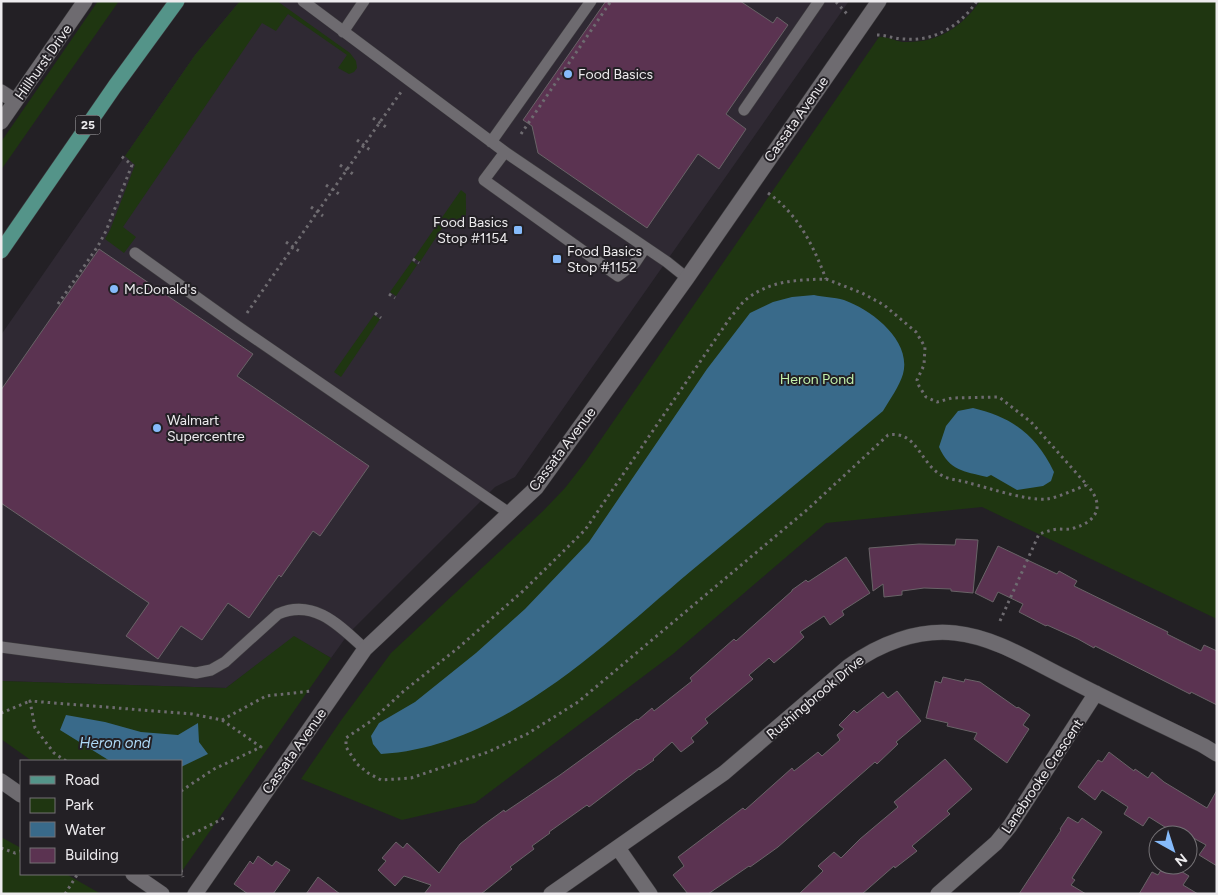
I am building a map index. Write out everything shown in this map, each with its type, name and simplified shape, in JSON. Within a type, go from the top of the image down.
[{"type":"main road","name":"25","points":[[1,251],[114,86],[177,1]]},
{"type":"street","name":"Hillhurst Drive","points":[[1,122],[85,1]]},
{"type":"street","name":"Cassata Avenue","points":[[195,894],[365,649],[536,488],[687,278],[878,2]]},
{"type":"street","points":[[1,92],[15,101]]},
{"type":"street","name":"Rushingbrook Drive","points":[[551,894],[724,773],[863,655],[894,641],[935,633],[955,633],[994,642],[1217,754]]},
{"type":"street","name":"Lanebrooke Crescent","points":[[938,894],[996,843],[1010,826],[1096,694]]},
{"type":"street","points":[[1,781],[20,794]]},
{"type":"street","points":[[618,848],[650,894]]},
{"type":"street","points":[[134,875],[162,894]]},
{"type":"lane","points":[[303,1],[491,142],[687,278]]},
{"type":"lane","points":[[343,32],[364,1]]},
{"type":"lane","points":[[491,142],[591,1]]},
{"type":"lane","points":[[744,110],[819,1]]},
{"type":"lane","points":[[505,152],[484,180],[618,276],[635,263],[645,248]]},
{"type":"lane","points":[[135,253],[237,326],[509,513]]},
{"type":"lane","points":[[1,647],[196,673],[211,670],[225,662],[278,614],[288,610],[300,609],[322,614],[365,649]]},
{"type":"path","points":[[521,134],[611,1]]},
{"type":"path","points":[[877,35],[905,40],[937,35],[959,22],[976,1]]},
{"type":"path","points":[[836,2],[848,15]]},
{"type":"path","points":[[247,312],[402,90]]},
{"type":"path","points":[[373,118],[386,127]]},
{"type":"path","points":[[357,140],[370,150]]},
{"type":"path","points":[[58,304],[98,246],[106,231],[132,165],[121,156]]},
{"type":"path","points":[[340,165],[353,174]]},
{"type":"path","points":[[326,185],[339,194]]},
{"type":"path","points":[[768,193],[780,201],[797,220],[811,243],[826,279]]},
{"type":"path","points":[[311,207],[324,216]]},
{"type":"path","points":[[286,242],[299,251]]},
{"type":"path","points":[[413,259],[418,264]]},
{"type":"path","points":[[1000,621],[1039,534],[1057,529],[1073,529],[1090,521],[1098,509],[1098,502],[1093,491],[1031,422],[999,397],[952,398],[937,402],[926,397],[917,380],[924,365],[925,347],[916,332],[884,305],[862,293],[826,279],[790,280],[768,286],[747,298],[730,318],[585,530],[523,591],[458,648],[405,690],[371,721],[346,738],[346,747],[357,764],[381,780],[411,778],[488,752],[527,734],[578,702],[808,508],[888,435],[896,434],[907,438],[916,445],[920,454],[942,476],[1018,496],[1047,499],[1087,485]]},
{"type":"path","points":[[389,294],[395,298]]},
{"type":"path","points":[[375,314],[382,318]]},
{"type":"path","points":[[222,720],[266,696],[312,691]]},
{"type":"path","points":[[30,701],[35,728],[54,753],[64,760]]},
{"type":"path","points":[[1,713],[30,701],[192,714],[222,720],[261,747],[214,769],[182,790]]},
{"type":"path","points":[[182,839],[224,818]]},
{"type":"path","points":[[1,848],[15,853],[20,851]]},
{"type":"path","points":[[65,894],[77,876]]},
{"type":"shaded area","points":[[240,1],[849,1],[515,477],[495,487],[349,633],[331,658],[294,637],[226,688],[1,681],[1,335],[195,55]]},
{"type":"green space","points":[[98,1],[119,1],[1,170],[1,142]]},
{"type":"green space","points":[[240,1],[277,1],[350,53],[356,61],[357,68],[349,74],[338,68],[347,55],[288,14],[276,31],[262,23],[123,227],[136,237],[124,253],[105,239],[135,165],[125,156],[195,55]]},
{"type":"green space","name":"Heron Pond","points":[[980,1],[1217,1],[1217,619],[982,507],[826,523],[673,654],[475,803],[402,820],[301,779],[342,719],[391,653],[543,511],[565,488],[586,461],[879,37],[905,42],[928,40],[957,26]]},
{"type":"green space","points":[[461,190],[466,194],[466,217],[463,225],[460,229],[446,222],[420,262],[414,258]]},
{"type":"green space","points":[[412,261],[417,265],[396,296],[390,292]]},
{"type":"green space","points":[[374,315],[380,319],[341,377],[334,372]]},
{"type":"green space","points":[[294,636],[331,658],[182,871],[182,760],[31,760],[1,739],[1,681],[226,688]]},
{"type":"green space","points":[[1,837],[20,847],[20,875],[68,875],[101,894],[1,894]]},
{"type":"water","name":"Heron Pond","points":[[814,295],[840,299],[855,305],[877,319],[896,339],[902,350],[903,374],[883,411],[586,660],[548,688],[509,713],[468,733],[425,747],[381,754],[373,744],[371,736],[379,723],[415,702],[476,653],[525,609],[589,542],[707,369],[750,313],[773,302],[792,297]]},
{"type":"water","points":[[973,408],[1011,422],[1031,438],[1054,472],[1051,481],[1043,486],[1017,490],[991,475],[987,477],[964,471],[948,461],[939,447],[946,426],[958,411]]},
{"type":"water","name":"Heron ond","points":[[66,715],[105,722],[141,732],[178,735],[198,723],[199,742],[208,754],[182,767],[182,760],[108,760],[60,730]]},
{"type":"building","points":[[606,1],[740,1],[773,23],[777,17],[788,25],[726,114],[746,129],[719,169],[698,154],[647,228],[538,153],[532,126],[523,120]]},
{"type":"building","name":"Walmart Supercentre","points":[[99,249],[253,354],[237,376],[369,466],[320,536],[313,531],[249,618],[228,603],[202,640],[181,626],[158,659],[126,636],[149,603],[1,503],[1,390]]},
{"type":"building","points":[[956,539],[978,540],[973,593],[951,591],[951,589],[924,588],[902,591],[902,595],[884,597],[883,584],[873,591],[869,548],[919,544],[955,545]]},
{"type":"building","points":[[998,546],[1057,574],[1059,571],[1077,581],[1074,586],[1168,632],[1167,634],[1201,651],[1204,645],[1217,651],[1217,705],[1191,692],[1190,694],[1095,646],[1094,648],[1078,639],[1046,626],[1019,612],[1023,604],[998,592],[993,602],[975,593]]},
{"type":"building","points":[[846,557],[870,593],[842,611],[844,615],[830,625],[824,616],[800,632],[804,637],[792,648],[774,663],[769,658],[749,675],[753,679],[705,719],[708,723],[691,738],[694,742],[681,752],[672,742],[654,760],[589,807],[587,805],[549,832],[532,846],[534,849],[510,867],[512,869],[481,894],[424,894],[431,885],[404,876],[395,886],[378,870],[386,861],[382,858],[396,842],[403,848],[407,843],[439,873],[460,844],[482,826],[560,775],[652,708],[654,711],[692,681],[690,678],[734,639],[736,641],[792,590],[806,580],[808,582]]},
{"type":"building","points":[[943,677],[964,682],[965,679],[980,682],[1030,715],[1023,725],[1029,729],[1007,763],[974,739],[977,733],[947,726],[948,723],[926,718],[935,681],[941,683]]},
{"type":"building","points":[[897,691],[921,721],[896,742],[898,744],[778,847],[750,867],[708,894],[688,894],[673,875],[684,866],[678,857],[743,808],[745,810],[792,768],[794,771],[818,752],[822,756],[840,740],[837,735],[844,729],[839,725],[854,710],[857,713],[883,692],[888,698]]},
{"type":"building","points":[[1109,752],[1134,771],[1135,769],[1148,778],[1152,772],[1164,782],[1207,808],[1217,790],[1217,866],[1199,855],[1206,845],[1198,841],[1198,825],[1162,825],[1149,817],[1143,826],[1124,814],[1128,807],[1102,790],[1095,800],[1078,787],[1098,760],[1102,762]]},
{"type":"building","points":[[945,759],[972,789],[947,811],[950,814],[912,846],[917,851],[895,868],[894,866],[862,894],[799,894],[823,871],[818,866],[834,852],[841,858],[898,807],[894,802]]},
{"type":"building","points":[[1068,817],[1078,823],[1082,818],[1102,832],[1072,878],[1075,880],[1071,885],[1086,894],[1019,894],[1061,830]]},
{"type":"building","points":[[258,856],[272,866],[276,861],[290,870],[273,894],[248,894],[234,884],[250,861],[253,864]]},
{"type":"building","points":[[1150,875],[1187,875],[1189,876],[1183,885],[1198,894],[1139,894]]},
{"type":"building","points":[[318,877],[340,894],[306,894]]},
{"type":"place","name":"Food Basics","points":[[568,74]]},
{"type":"place","name":"Food Basics Stop #1154","points":[[518,230]]},
{"type":"place","name":"Food Basics Stop #1152","points":[[557,259]]},
{"type":"place","name":"McDonald's","points":[[114,289]]},
{"type":"place","name":"Walmart Supercentre","points":[[157,428]]}]
